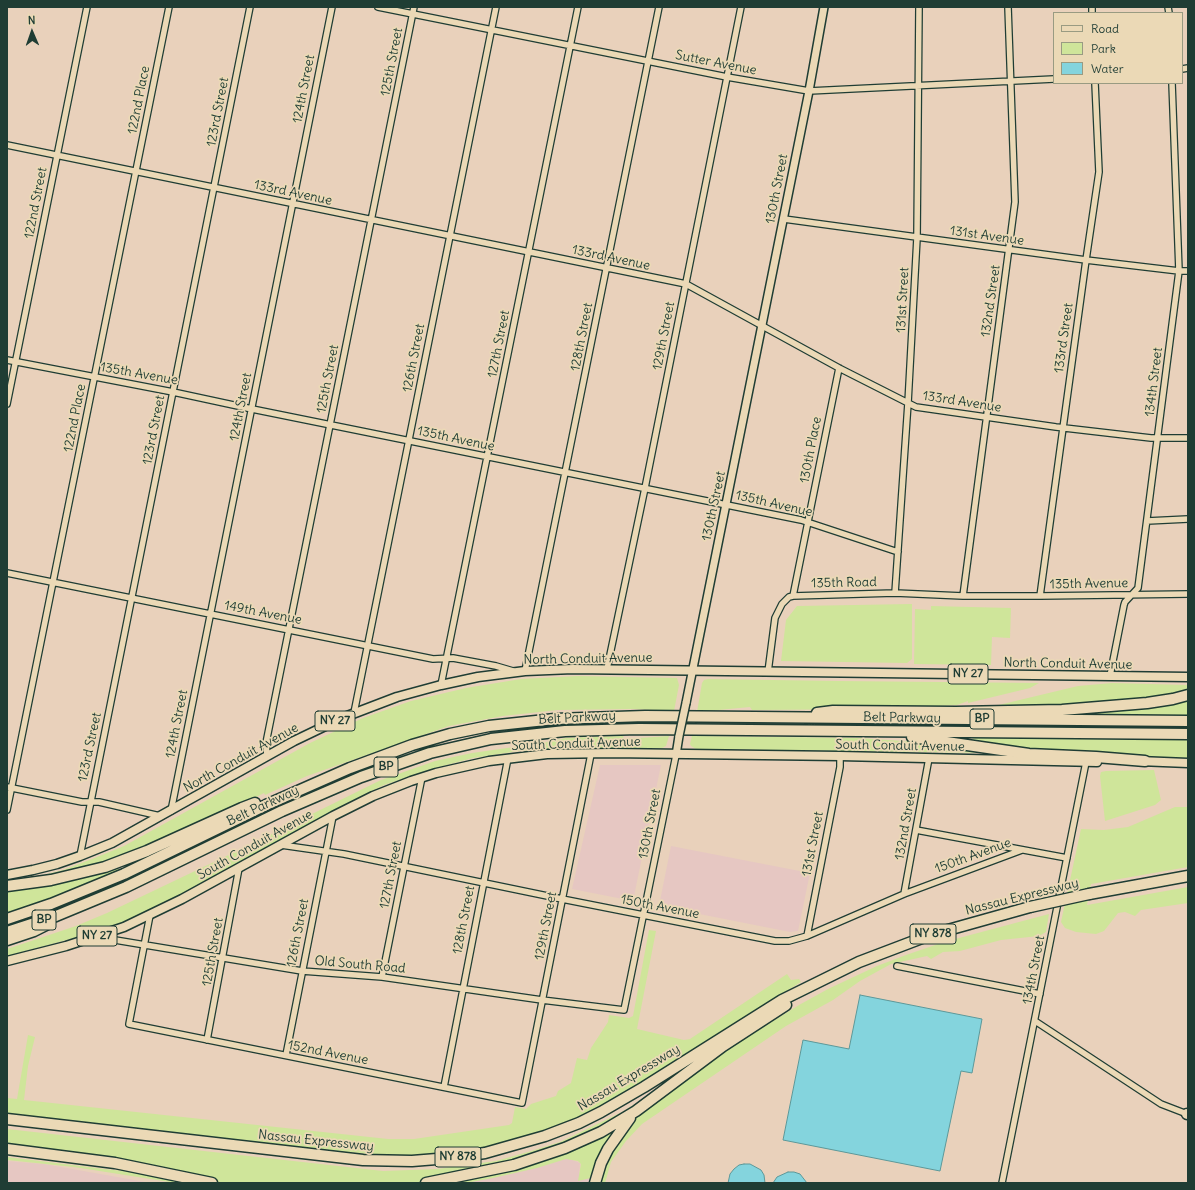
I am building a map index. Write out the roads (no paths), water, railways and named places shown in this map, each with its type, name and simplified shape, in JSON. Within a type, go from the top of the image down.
[{"type":"highway","points":[[777,717],[833,710],[971,712],[1062,710],[1147,703],[1188,695]]},
{"type":"highway","name":"Belt Parkway","points":[[7,919],[51,904],[124,874],[266,805],[374,758],[450,734],[495,725],[554,719],[619,716],[1188,721]]},
{"type":"highway","name":"Belt Parkway","points":[[7,932],[81,906],[148,877],[282,811],[338,786],[406,760],[455,746],[491,739],[590,730],[676,729],[1188,734]]},
{"type":"highway","points":[[868,731],[1028,754],[1145,761]]},
{"type":"highway","points":[[7,886],[51,880],[110,865],[181,837],[242,808],[314,783]]},
{"type":"highway","name":"Nassau Expressway","points":[[7,1119],[363,1160],[412,1161],[474,1155],[498,1150],[539,1138],[579,1123],[602,1112],[782,1000],[870,957],[912,941],[1030,907],[1114,889],[1188,876]]},
{"type":"highway","points":[[1114,889],[1188,883]]},
{"type":"highway","points":[[7,940],[34,931],[81,906]]},
{"type":"highway","points":[[426,1183],[502,1168],[552,1153],[601,1132],[636,1111],[723,1046],[840,971]]},
{"type":"highway","points":[[595,1183],[601,1163],[608,1149],[636,1111]]},
{"type":"highway","points":[[7,1149],[115,1163],[212,1183]]},
{"type":"main road","name":"North Conduit Avenue","points":[[7,874],[46,867],[80,856],[112,843],[267,756],[318,729],[354,713],[398,697],[441,685],[478,677],[525,671],[607,669],[1188,677]]},
{"type":"main road","name":"South Conduit Avenue","points":[[7,961],[124,927],[182,899],[333,816],[373,796],[422,777],[472,764],[547,754],[840,756],[1188,763]]},
{"type":"street","name":"122nd Street","points":[[7,404],[87,7]]},
{"type":"street","name":"122nd Place","points":[[7,810],[9,787],[53,582],[169,7]]},
{"type":"street","name":"123rd Street","points":[[80,856],[250,7]]},
{"type":"street","name":"124th Street","points":[[171,811],[332,7]]},
{"type":"street","name":"Sutter Avenue","points":[[378,7],[727,77],[809,91],[1053,79]]},
{"type":"street","name":"125th Street","points":[[267,756],[266,743],[414,7]]},
{"type":"street","name":"126th Street","points":[[354,713],[366,645],[409,440],[496,7]]},
{"type":"street","name":"127th Street","points":[[441,685],[578,7]]},
{"type":"street","name":"128th Street","points":[[525,671],[660,7]]},
{"type":"street","name":"129th Street","points":[[607,669],[645,488],[741,7]]},
{"type":"street","name":"130th Street","points":[[624,1010],[784,219],[824,7]]},
{"type":"street","name":"131st Street","points":[[895,593],[908,403],[917,238],[919,7]]},
{"type":"street","name":"132nd Street","points":[[962,596],[1010,250],[1015,202],[1008,7]]},
{"type":"street","name":"133rd Street","points":[[1040,596],[1099,172],[1095,84]]},
{"type":"street","name":"134th Street","points":[[1110,676],[1124,606],[1138,588],[1179,271],[1172,84]]},
{"type":"street","name":"133rd Avenue","points":[[7,145],[686,284],[839,368],[916,407],[987,418],[1158,439],[1188,438]]},
{"type":"street","name":"131st Avenue","points":[[784,219],[1086,260],[1188,271]]},
{"type":"street","name":"135th Avenue","points":[[7,360],[173,392],[726,504],[808,522],[898,552]]},
{"type":"street","name":"130th Place","points":[[793,596],[839,368]]},
{"type":"street","points":[[1147,521],[1188,519]]},
{"type":"street","name":"149th Avenue","points":[[7,573],[433,659],[453,658],[496,666],[515,672]]},
{"type":"street","name":"135th Avenue","points":[[895,593],[962,596],[1188,594]]},
{"type":"street","name":"135th Road","points":[[793,596],[895,593]]},
{"type":"street","points":[[768,672],[775,618],[782,604],[789,597],[793,596]]},
{"type":"street","name":"129th Street","points":[[522,1103],[591,754]]},
{"type":"street","name":"131st Street","points":[[807,936],[840,766],[840,756]]},
{"type":"street","name":"128th Street","points":[[444,1087],[462,988],[508,758]]},
{"type":"street","name":"132nd Street","points":[[904,894],[929,758]]},
{"type":"street","name":"134th Street","points":[[1002,1183],[1086,762]]},
{"type":"street","name":"127th Street","points":[[382,977],[422,777]]},
{"type":"street","points":[[9,787],[82,802],[99,802],[160,816]]},
{"type":"street","name":"126th Street","points":[[286,1055],[333,816]]},
{"type":"street","points":[[916,830],[1067,858]]},
{"type":"street","name":"150th Avenue","points":[[281,845],[344,854],[483,882],[562,900],[775,941],[789,941],[807,936],[904,894],[1022,850]]},
{"type":"street","name":"125th Street","points":[[207,1040],[239,868]]},
{"type":"street","points":[[143,945],[150,915]]},
{"type":"street","name":"Old South Road","points":[[96,936],[302,971],[382,977],[624,1010]]},
{"type":"street","name":"152nd Avenue","points":[[143,945],[128,1024],[522,1103]]},
{"type":"street","points":[[897,966],[1040,994]]},
{"type":"street","points":[[1035,1021],[1160,1104],[1188,1114]]},
{"type":"water","points":[[860,995],[982,1019],[972,1073],[961,1071],[940,1171],[783,1140],[803,1040],[849,1049]]},
{"type":"water","points":[[750,1164],[761,1170],[764,1175],[765,1183],[728,1183],[730,1174],[734,1169],[739,1165]]},
{"type":"water","points":[[788,1172],[800,1174],[807,1183],[773,1183],[777,1177]]}]
